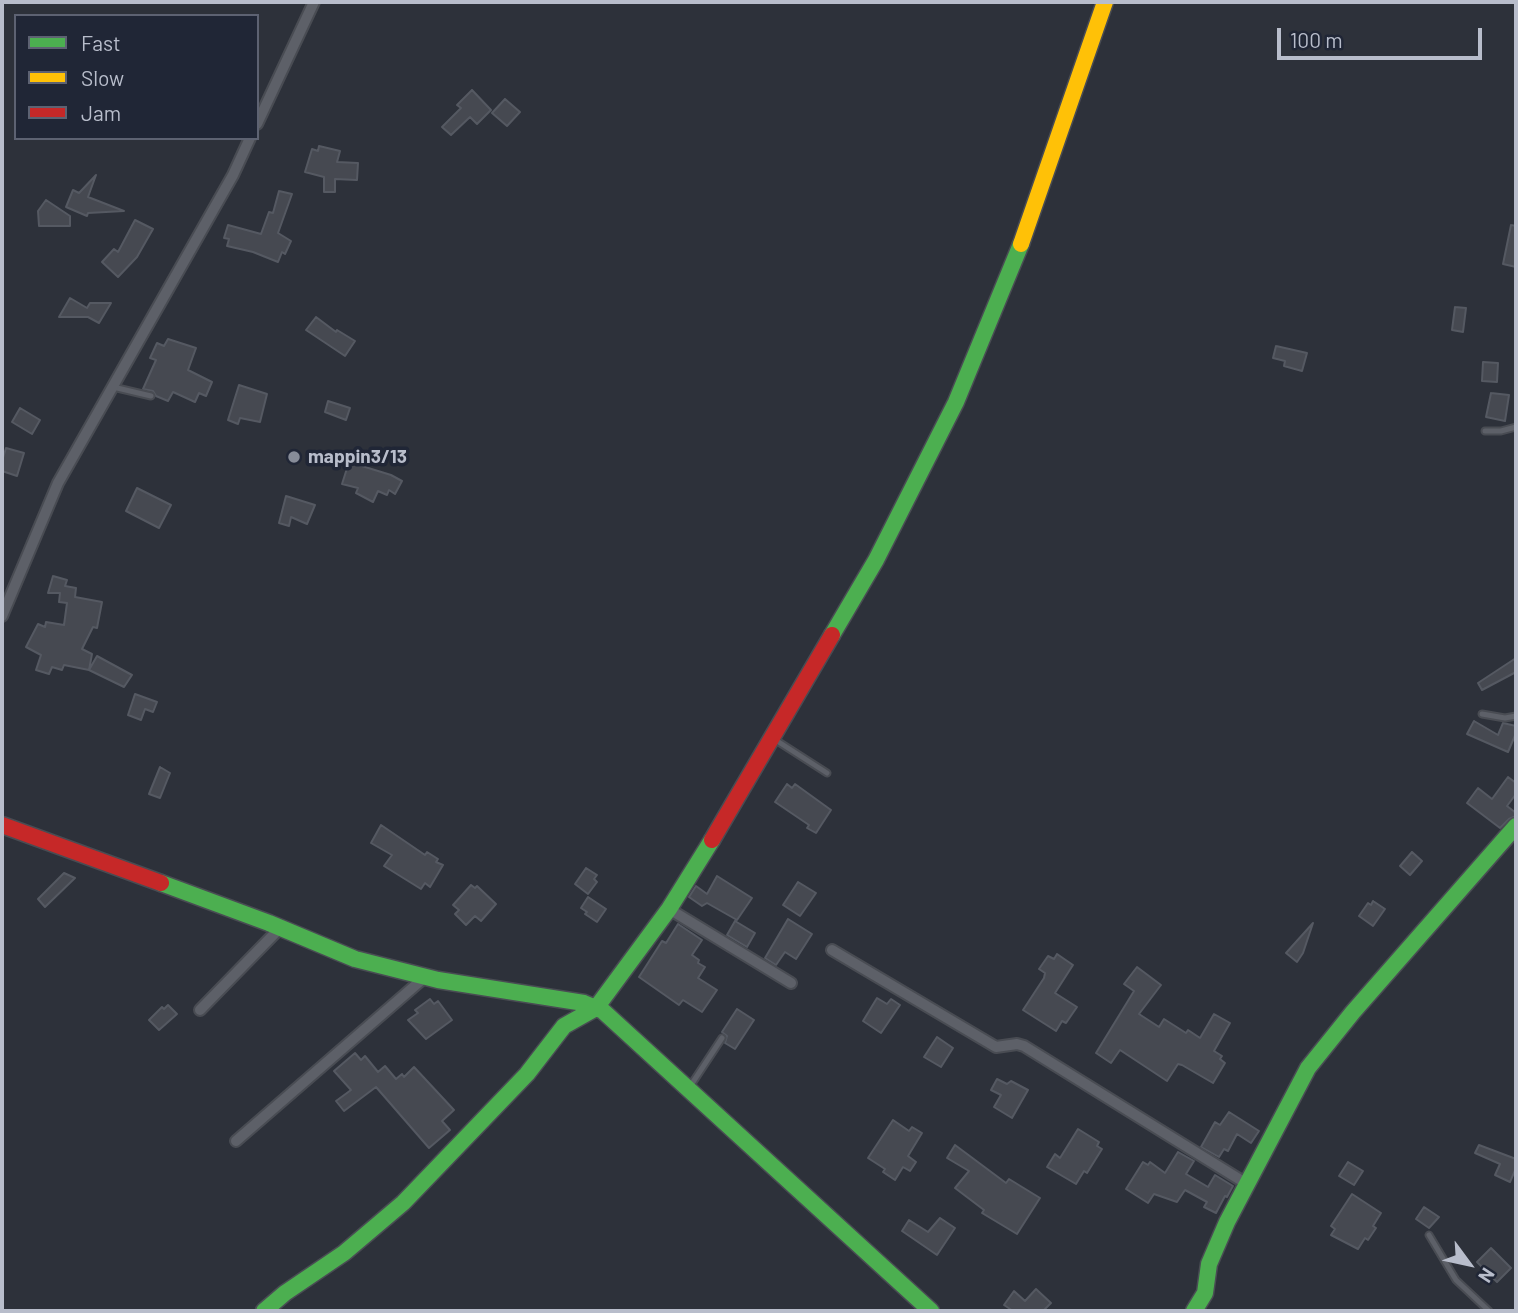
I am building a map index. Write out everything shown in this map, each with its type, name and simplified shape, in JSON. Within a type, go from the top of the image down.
[{"type":"street","points":[[259,120],[314,2]]},
{"type":"street","points":[[264,1311],[285,1293],[344,1253],[403,1203],[527,1074],[564,1026],[596,1008],[669,909],[773,739],[877,560],[956,401],[1026,233],[1105,2]]},
{"type":"street","points":[[2,616],[58,483],[233,175],[249,140]]},
{"type":"street","points":[[1194,1311],[1205,1293],[1209,1264],[1247,1184],[1308,1068],[1353,1012],[1516,826]]},
{"type":"street","points":[[4,828],[280,928],[355,959],[425,977],[584,1003],[596,1008],[621,1026],[931,1311]]},
{"type":"street","points":[[669,909],[791,984]]},
{"type":"street","points":[[200,1010],[280,928]]},
{"type":"street","points":[[832,950],[996,1047],[1017,1044],[1024,1046],[1247,1184]]},
{"type":"street","points":[[236,1141],[425,977]]},
{"type":"lane","points":[[112,386],[151,396]]},
{"type":"lane","points":[[1485,431],[1516,428]]},
{"type":"lane","points":[[1482,713],[1505,718],[1516,716]]},
{"type":"lane","points":[[773,739],[827,773]]},
{"type":"lane","points":[[689,1088],[722,1038]]},
{"type":"lane","points":[[1429,1236],[1456,1280],[1489,1311]]},
{"type":"building","points":[[472,90],[491,110],[477,124],[470,117],[451,135],[442,127],[461,108],[457,105]]},
{"type":"building","points":[[505,99],[520,112],[507,126],[492,113]]},
{"type":"building","points":[[319,146],[340,151],[337,162],[358,163],[357,180],[335,179],[335,192],[324,192],[324,177],[305,172],[312,149],[318,151]]},
{"type":"building","points":[[96,175],[88,197],[124,211],[88,213],[87,216],[66,207],[73,190],[79,193]]},
{"type":"building","points":[[279,191],[292,194],[278,233],[291,241],[278,262],[227,246],[229,239],[224,238],[228,225],[261,234],[269,212],[273,213]]},
{"type":"building","points":[[46,200],[70,216],[70,226],[39,226],[38,211]]},
{"type":"building","points":[[135,220],[153,229],[137,257],[118,277],[102,262],[114,249],[118,252]]},
{"type":"building","points":[[1511,225],[1516,226],[1516,267],[1503,264]]},
{"type":"building","points":[[70,298],[87,308],[90,303],[111,303],[99,323],[88,317],[59,317]]},
{"type":"building","points":[[1455,307],[1466,308],[1463,332],[1452,330]]},
{"type":"building","points":[[316,317],[336,332],[337,330],[355,341],[345,356],[306,330]]},
{"type":"building","points":[[168,339],[196,348],[188,370],[212,382],[206,396],[199,393],[195,402],[173,392],[168,401],[156,396],[153,391],[143,389],[156,360],[150,358],[157,343],[164,346]]},
{"type":"building","points":[[1276,346],[1307,353],[1302,371],[1284,366],[1285,361],[1273,358]]},
{"type":"building","points":[[1483,362],[1498,363],[1497,382],[1482,381]]},
{"type":"building","points":[[239,385],[267,394],[260,422],[240,418],[238,424],[228,420]]},
{"type":"building","points":[[1491,393],[1509,395],[1505,421],[1486,417]]},
{"type":"building","points":[[328,401],[350,408],[346,420],[325,412]]},
{"type":"building","points":[[20,408],[40,420],[32,434],[12,422]]},
{"type":"building","points":[[6,448],[24,453],[17,476],[2,471]]},
{"type":"building","points":[[349,462],[402,481],[395,494],[389,490],[387,495],[378,491],[373,502],[356,493],[358,488],[342,484]]},
{"type":"building","points":[[137,488],[171,505],[159,528],[126,511]]},
{"type":"building","points":[[286,496],[315,505],[307,524],[291,517],[289,526],[279,523]]},
{"type":"building","points":[[53,576],[67,580],[65,586],[76,588],[75,597],[102,602],[97,628],[93,627],[82,649],[92,654],[89,670],[64,665],[62,670],[52,667],[49,674],[36,670],[41,655],[26,647],[38,624],[45,627],[46,622],[64,625],[67,603],[59,602],[60,593],[48,593]]},
{"type":"building","points":[[97,656],[132,675],[124,687],[89,670]]},
{"type":"building","points":[[1516,658],[1516,672],[1482,690],[1478,683]]},
{"type":"building","points":[[135,694],[157,702],[153,712],[145,709],[141,720],[128,715]]},
{"type":"building","points":[[1474,721],[1498,735],[1503,723],[1516,726],[1508,752],[1467,734]]},
{"type":"building","points":[[160,767],[170,773],[160,798],[149,794]]},
{"type":"building","points":[[1508,777],[1516,783],[1516,794],[1507,806],[1516,816],[1500,828],[1467,803],[1478,788],[1492,799]]},
{"type":"building","points":[[787,784],[792,788],[795,784],[831,810],[816,833],[807,828],[809,825],[775,802]]},
{"type":"building","points":[[381,825],[425,855],[427,852],[438,859],[436,862],[443,865],[430,887],[425,883],[421,889],[384,866],[392,855],[371,843]]},
{"type":"building","points":[[1412,852],[1422,861],[1410,875],[1400,866]]},
{"type":"building","points":[[586,868],[597,875],[594,879],[597,882],[588,894],[575,884]]},
{"type":"building","points":[[64,873],[75,878],[45,907],[38,899]]},
{"type":"building","points":[[717,876],[752,898],[737,920],[707,903],[702,906],[689,897],[696,886],[707,894]]},
{"type":"building","points":[[798,882],[816,893],[800,916],[783,905]]},
{"type":"building","points":[[471,885],[475,888],[477,886],[496,904],[481,921],[475,916],[466,925],[455,914],[459,910],[453,905]]},
{"type":"building","points":[[588,897],[606,909],[597,922],[581,908]]},
{"type":"building","points":[[1373,901],[1385,909],[1373,926],[1359,916],[1368,903],[1371,905]]},
{"type":"building","points":[[788,919],[812,934],[796,959],[785,952],[776,965],[765,958]]},
{"type":"building","points":[[735,921],[755,933],[747,947],[727,935]]},
{"type":"building","points":[[1313,923],[1303,953],[1297,962],[1286,953]]},
{"type":"building","points":[[678,924],[702,940],[692,955],[705,967],[698,978],[717,990],[702,1012],[683,1000],[679,1005],[639,977],[662,941],[666,943]]},
{"type":"building","points":[[1057,954],[1073,965],[1055,993],[1077,1007],[1066,1023],[1062,1021],[1056,1031],[1023,1010],[1044,978],[1045,973],[1039,969],[1048,956],[1054,959]]},
{"type":"building","points":[[1137,967],[1161,985],[1139,1014],[1159,1027],[1164,1019],[1186,1033],[1188,1030],[1200,1038],[1214,1014],[1230,1023],[1214,1051],[1222,1056],[1220,1059],[1225,1063],[1213,1083],[1182,1065],[1178,1064],[1167,1081],[1120,1050],[1111,1063],[1096,1053],[1134,991],[1124,984]]},
{"type":"building","points":[[877,998],[887,1004],[891,999],[900,1005],[881,1033],[863,1021]]},
{"type":"building","points":[[430,999],[434,1004],[438,1001],[452,1020],[426,1039],[408,1020],[418,1013],[415,1010]]},
{"type":"building","points":[[168,1005],[177,1014],[159,1030],[149,1020],[162,1007],[164,1009]]},
{"type":"building","points":[[737,1009],[754,1020],[735,1049],[725,1043],[727,1036],[722,1032]]},
{"type":"building","points":[[937,1037],[953,1048],[941,1067],[924,1057]]},
{"type":"building","points":[[355,1053],[361,1060],[365,1056],[378,1072],[385,1066],[396,1079],[402,1074],[404,1077],[414,1067],[454,1110],[442,1121],[450,1130],[429,1148],[376,1087],[344,1111],[336,1101],[351,1090],[334,1071]]},
{"type":"building","points":[[997,1079],[1007,1084],[1011,1081],[1028,1090],[1012,1118],[994,1107],[1001,1095],[991,1090]]},
{"type":"building","points":[[1229,1112],[1259,1131],[1251,1143],[1237,1134],[1228,1151],[1224,1149],[1219,1157],[1201,1147],[1215,1122],[1220,1125]]},
{"type":"building","points":[[893,1120],[909,1131],[912,1127],[922,1133],[908,1156],[916,1162],[910,1171],[903,1167],[895,1180],[883,1172],[885,1169],[868,1158]]},
{"type":"building","points":[[1078,1129],[1099,1142],[1097,1146],[1102,1149],[1087,1173],[1084,1171],[1076,1184],[1047,1167],[1055,1154],[1060,1158]]},
{"type":"building","points":[[955,1145],[1006,1183],[1009,1179],[1040,1198],[1017,1234],[982,1213],[984,1210],[955,1188],[969,1171],[947,1158]]},
{"type":"building","points":[[1479,1145],[1516,1159],[1516,1168],[1510,1182],[1495,1175],[1500,1164],[1475,1153]]},
{"type":"building","points":[[1178,1152],[1194,1161],[1186,1174],[1208,1187],[1215,1175],[1233,1186],[1216,1213],[1204,1207],[1207,1202],[1185,1190],[1177,1202],[1154,1194],[1148,1203],[1126,1189],[1143,1162],[1148,1165],[1150,1162],[1165,1173]]},
{"type":"building","points":[[1348,1162],[1363,1171],[1354,1185],[1339,1176]]},
{"type":"building","points":[[1352,1194],[1381,1213],[1373,1226],[1376,1228],[1358,1249],[1331,1235],[1335,1229],[1331,1226]]},
{"type":"building","points":[[1424,1207],[1439,1217],[1429,1228],[1416,1219]]},
{"type":"building","points":[[940,1218],[955,1228],[937,1255],[902,1231],[909,1220],[928,1232]]},
{"type":"building","points":[[1491,1248],[1511,1268],[1497,1282],[1477,1262]]},
{"type":"building","points":[[1036,1289],[1051,1303],[1043,1311],[1013,1311],[1004,1305],[1014,1291],[1025,1301]]},
{"type":"traffic: fast","points":[[832,635],[876,560],[956,402],[1021,244]]},
{"type":"traffic: fast","points":[[1194,1311],[1205,1293],[1209,1264],[1227,1222],[1308,1068],[1353,1012],[1516,826]]},
{"type":"traffic: fast","points":[[264,1311],[285,1293],[344,1253],[403,1203],[527,1074],[564,1026],[596,1008],[669,909],[712,840]]},
{"type":"traffic: fast","points":[[161,883],[269,923],[355,959],[438,980],[584,1003],[603,1011],[931,1311]]},
{"type":"traffic: slow","points":[[1021,244],[1105,2]]},
{"type":"traffic: jam","points":[[712,840],[832,635]]},
{"type":"traffic: jam","points":[[2,825],[161,883]]},
{"type":"place","name":"mappin3/13","points":[[294,457]]}]
